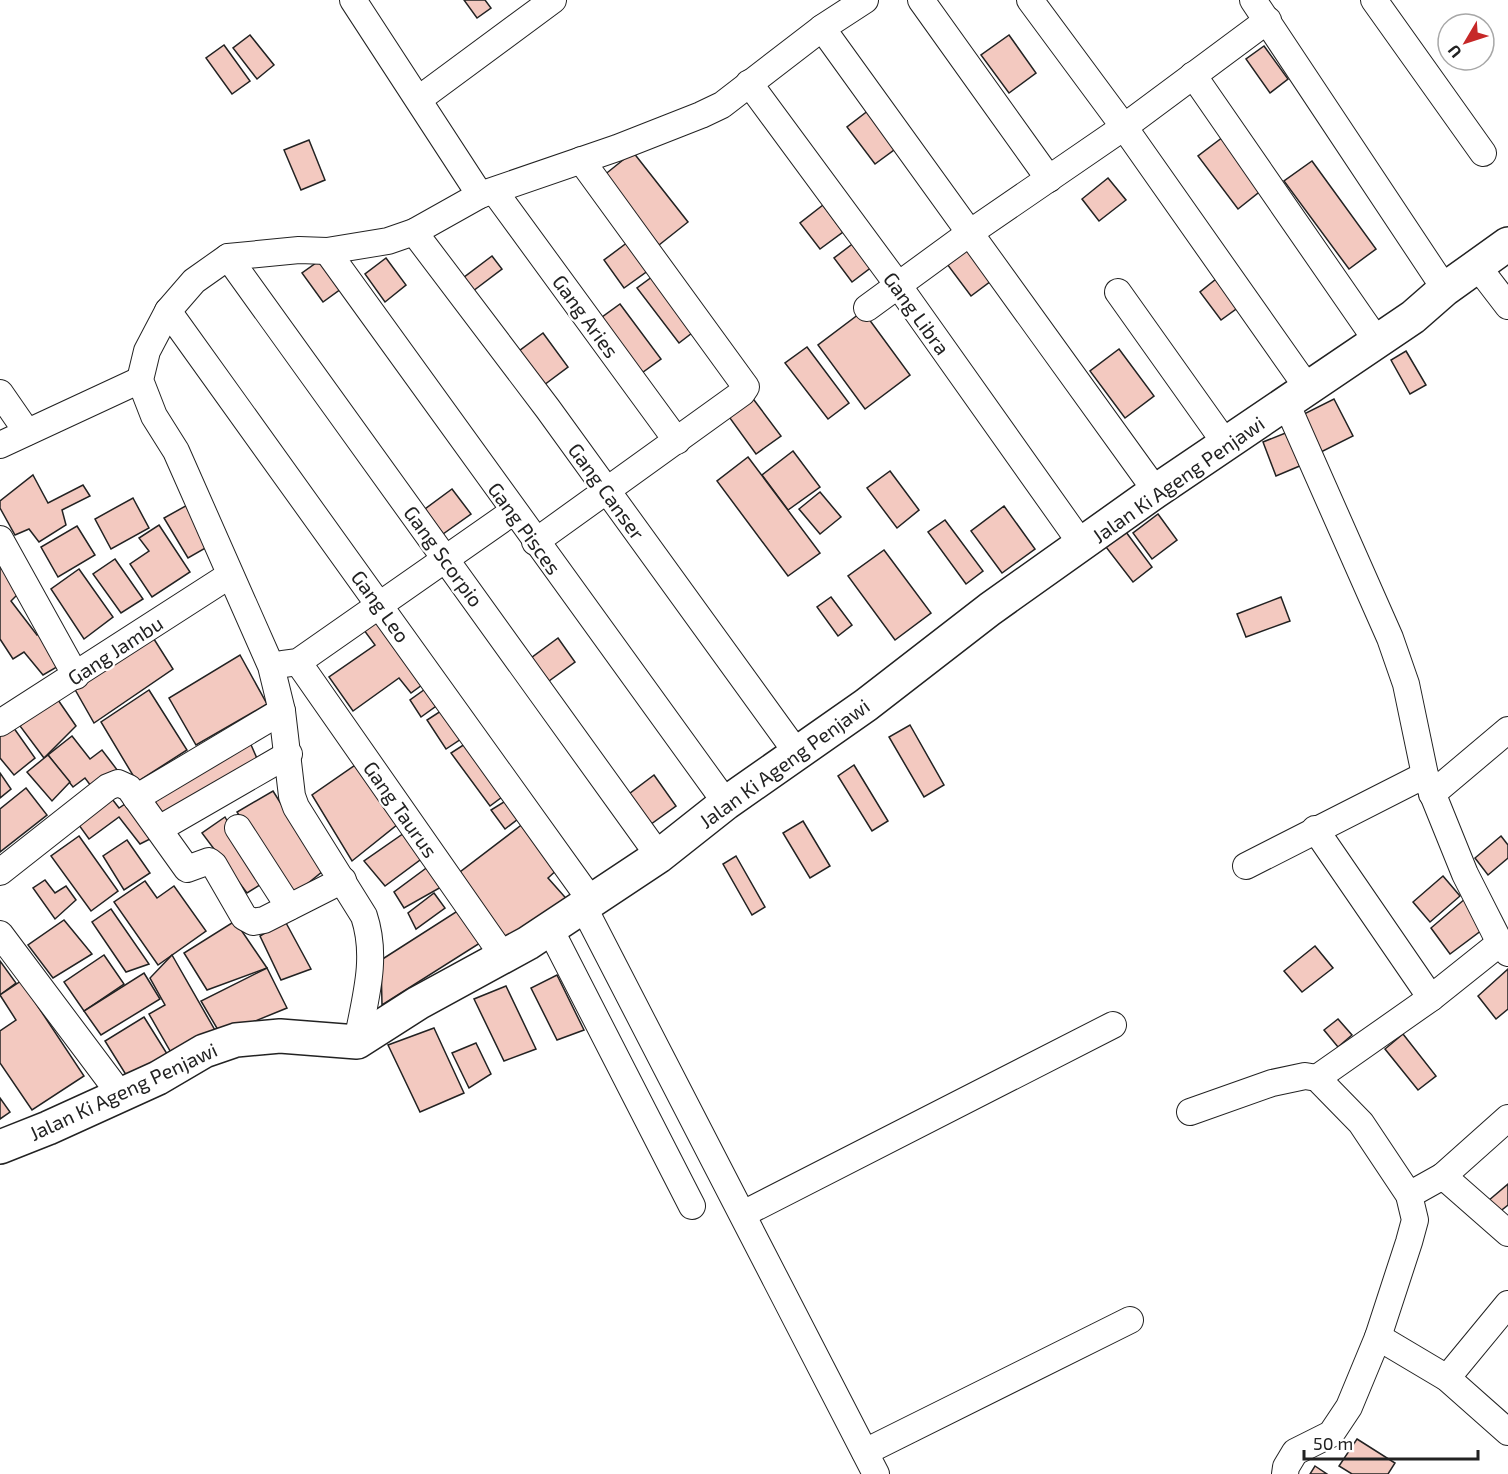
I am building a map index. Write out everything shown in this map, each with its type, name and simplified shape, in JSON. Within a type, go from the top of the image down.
[{"type":"main road","name":"Jalan Ki Ageng Penjawi","points":[[0,1147],[158,1078],[204,1051],[236,1040],[280,1036],[357,1042],[418,1003],[504,957],[588,905],[659,856],[726,803],[866,705],[990,609],[1083,546],[1156,491],[1413,317],[1508,244]]},
{"type":"street","name":"Gang Aries","points":[[353,0],[419,99],[488,194],[677,441]]},
{"type":"street","points":[[419,99],[553,0]]},
{"type":"street","points":[[357,1042],[372,953],[371,935],[364,916],[343,880],[296,807],[292,796],[289,754],[282,711],[271,666],[176,451],[146,399],[140,380],[147,351],[168,311],[195,281],[228,257],[299,250],[327,251],[372,245],[414,232],[488,194],[541,172],[581,160],[722,105],[822,27],[865,0]]},
{"type":"street","points":[[921,0],[1049,179]]},
{"type":"street","points":[[1030,0],[1124,127],[1298,397],[1406,684],[1428,785],[1465,874],[1504,948],[1317,1078]]},
{"type":"street","points":[[1374,0],[1483,153]]},
{"type":"street","points":[[867,308],[971,232],[1124,127],[1193,75],[1260,10],[1462,278],[1508,306]]},
{"type":"street","points":[[822,27],[1156,491]]},
{"type":"street","points":[[1193,75],[1377,341]]},
{"type":"street","name":"Gang Libra","points":[[749,83],[898,285],[1083,546]]},
{"type":"street","points":[[535,542],[677,441],[742,393],[746,387],[581,160]]},
{"type":"street","name":"Gang Canser","points":[[414,232],[548,409],[797,753]]},
{"type":"street","name":"Gang Pisces","points":[[327,251],[535,542],[726,803]]},
{"type":"street","name":"Gang Scorpio","points":[[228,257],[659,856]]},
{"type":"street","points":[[1119,292],[1226,444]]},
{"type":"street","name":"Gang Leo","points":[[168,311],[379,603],[588,905],[870,1463]]},
{"type":"street","points":[[0,445],[140,380]]},
{"type":"street","points":[[0,393],[27,432]]},
{"type":"street","points":[[271,666],[298,662],[379,603],[447,561],[514,511]]},
{"type":"street","points":[[0,539],[76,676]]},
{"type":"street","name":"Gang Jambu","points":[[0,723],[230,575]]},
{"type":"street","name":"Gang Taurus","points":[[298,662],[504,957]]},
{"type":"street","points":[[136,798],[282,711]]},
{"type":"street","points":[[1246,866],[1315,829],[1428,785],[1508,730]]},
{"type":"street","points":[[159,829],[289,754]]},
{"type":"street","points":[[0,872],[108,787],[118,783],[129,788],[187,868],[209,861],[214,865],[244,917],[253,922],[289,908],[343,880]]},
{"type":"street","points":[[238,828],[289,908]]},
{"type":"street","points":[[1315,829],[1431,998]]},
{"type":"street","points":[[550,929],[692,1206]]},
{"type":"street","points":[[0,934],[120,1094]]},
{"type":"street","points":[[743,1214],[1113,1025]]},
{"type":"street","points":[[1190,1112],[1278,1081],[1305,1076],[1317,1078],[1361,1123],[1409,1195],[1414,1220],[1378,1337],[1349,1407],[1337,1427],[1323,1439],[1295,1452],[1286,1467],[1285,1474]]},
{"type":"street","points":[[1409,1195],[1443,1176],[1508,1118]]},
{"type":"street","points":[[1443,1176],[1508,1233]]},
{"type":"street","points":[[1447,1378],[1508,1304]]},
{"type":"street","points":[[870,1463],[1130,1320]]},
{"type":"street","points":[[1378,1337],[1447,1378],[1508,1432]]},
{"type":"building","points":[[464,0],[485,0],[491,8],[477,18]]},
{"type":"building","points":[[250,35],[274,65],[257,79],[233,48]]},
{"type":"building","points":[[1009,35],[1036,73],[1009,93],[981,55]]},
{"type":"building","points":[[224,45],[250,81],[232,94],[206,58]]},
{"type":"building","points":[[1264,46],[1288,79],[1270,93],[1246,59]]},
{"type":"building","points":[[869,110],[898,147],[875,164],[847,127]]},
{"type":"building","points":[[1223,137],[1263,189],[1238,209],[1198,156]]},
{"type":"building","points":[[309,140],[325,180],[301,190],[284,150]]},
{"type":"building","points":[[633,152],[688,222],[659,245],[603,176]]},
{"type":"building","points":[[1312,161],[1376,249],[1349,269],[1284,181]]},
{"type":"building","points":[[1108,178],[1126,200],[1099,221],[1082,199]]},
{"type":"building","points":[[823,205],[843,232],[820,249],[800,223]]},
{"type":"building","points":[[628,242],[649,270],[624,288],[604,260]]},
{"type":"building","points":[[855,242],[873,266],[852,282],[834,258]]},
{"type":"building","points":[[971,246],[995,278],[971,296],[947,264]]},
{"type":"building","points":[[492,256],[502,269],[473,291],[463,278]]},
{"type":"building","points":[[323,258],[345,286],[323,302],[302,273]]},
{"type":"building","points":[[386,258],[406,285],[385,302],[365,274]]},
{"type":"building","points":[[660,271],[701,326],[679,343],[637,288]]},
{"type":"building","points":[[1221,275],[1243,304],[1221,320],[1200,292]]},
{"type":"building","points":[[620,304],[661,359],[639,375],[598,320]]},
{"type":"building","points":[[863,311],[910,375],[865,409],[818,345]]},
{"type":"building","points":[[543,333],[568,367],[544,385],[519,351]]},
{"type":"building","points":[[807,347],[849,403],[828,419],[785,363]]},
{"type":"building","points":[[1119,349],[1154,396],[1125,418],[1090,371]]},
{"type":"building","points":[[1406,351],[1426,385],[1410,394],[1391,360]]},
{"type":"building","points":[[751,396],[781,436],[756,454],[727,414]]},
{"type":"building","points":[[1334,399],[1353,436],[1321,452],[1302,415]]},
{"type":"building","points":[[1288,432],[1302,465],[1276,476],[1263,442]]},
{"type":"building","points":[[793,451],[820,487],[788,510],[762,475]]},
{"type":"building","points":[[748,457],[820,553],[788,576],[717,481]]},
{"type":"building","points":[[890,471],[919,510],[897,528],[867,488]]},
{"type":"building","points":[[33,475],[48,503],[83,485],[90,496],[62,510],[66,525],[39,542],[29,529],[15,535],[0,508],[0,501]]},
{"type":"building","points":[[452,489],[471,514],[443,534],[425,509]]},
{"type":"building","points":[[820,492],[841,517],[820,534],[799,509]]},
{"type":"building","points":[[133,498],[149,528],[111,549],[95,519]]},
{"type":"building","points":[[191,503],[209,546],[188,558],[164,518]]},
{"type":"building","points":[[1004,506],[1035,549],[1002,573],[971,531]]},
{"type":"building","points":[[1158,514],[1177,540],[1152,559],[1133,533]]},
{"type":"building","points":[[945,520],[983,571],[966,584],[928,532]]},
{"type":"building","points":[[159,525],[190,572],[152,597],[130,564],[149,551],[139,538]]},
{"type":"building","points":[[77,526],[95,555],[58,577],[41,547]]},
{"type":"building","points":[[1126,532],[1152,567],[1133,582],[1106,547]]},
{"type":"building","points":[[884,550],[931,613],[895,640],[848,576]]},
{"type":"building","points":[[115,559],[143,599],[121,613],[93,574]]},
{"type":"building","points":[[0,563],[20,592],[11,601],[37,635],[46,630],[62,664],[43,675],[24,652],[13,659],[0,639]]},
{"type":"building","points":[[79,569],[113,617],[84,639],[51,589]]},
{"type":"building","points":[[831,597],[852,625],[838,636],[817,607]]},
{"type":"building","points":[[1281,597],[1290,621],[1246,637],[1237,614]]},
{"type":"building","points":[[378,614],[426,682],[411,693],[399,678],[353,711],[329,677],[375,645],[361,626]]},
{"type":"building","points":[[152,636],[173,669],[94,723],[73,686]]},
{"type":"building","points":[[558,638],[575,662],[549,681],[531,658]]},
{"type":"building","points":[[240,655],[267,704],[196,745],[169,698]]},
{"type":"building","points":[[428,687],[439,704],[421,717],[410,700]]},
{"type":"building","points":[[149,690],[187,750],[137,782],[101,722]]},
{"type":"building","points":[[56,697],[76,726],[44,758],[20,726]]},
{"type":"building","points":[[444,709],[464,737],[446,749],[427,720]]},
{"type":"building","points":[[11,724],[35,758],[14,775],[0,758],[0,734]]},
{"type":"building","points":[[910,725],[944,785],[924,797],[889,737]]},
{"type":"building","points":[[72,736],[90,759],[102,750],[118,771],[94,790],[85,778],[73,787],[48,755]]},
{"type":"building","points":[[248,738],[259,763],[165,817],[151,796]]},
{"type":"building","points":[[468,742],[506,794],[490,806],[451,753]]},
{"type":"building","points":[[48,755],[70,782],[52,801],[27,772]]},
{"type":"building","points":[[361,761],[403,820],[352,861],[312,795]]},
{"type":"building","points":[[854,765],[888,821],[872,831],[838,776]]},
{"type":"building","points":[[0,773],[11,789],[0,798]]},
{"type":"building","points":[[654,775],[676,806],[647,827],[625,797]]},
{"type":"building","points":[[26,788],[47,815],[0,852],[0,809]]},
{"type":"building","points":[[273,791],[323,871],[291,897],[237,812]]},
{"type":"building","points":[[109,795],[119,808],[128,802],[156,836],[140,844],[119,817],[89,839],[76,821]]},
{"type":"building","points":[[507,800],[518,819],[505,829],[491,810]]},
{"type":"building","points":[[225,817],[263,883],[247,893],[202,833]]},
{"type":"building","points":[[803,821],[830,866],[810,878],[783,833]]},
{"type":"building","points":[[524,823],[560,867],[548,878],[572,905],[512,947],[460,872]]},
{"type":"building","points":[[407,831],[424,857],[385,886],[364,861]]},
{"type":"building","points":[[79,836],[118,891],[91,911],[51,856]]},
{"type":"building","points":[[1501,836],[1508,845],[1508,858],[1488,875],[1475,858]]},
{"type":"building","points":[[127,840],[150,873],[124,890],[103,856]]},
{"type":"building","points":[[736,856],[765,907],[752,915],[723,864]]},
{"type":"building","points":[[429,866],[443,886],[404,908],[394,892]]},
{"type":"building","points":[[1443,876],[1460,896],[1430,922],[1413,902]]},
{"type":"building","points":[[45,880],[55,893],[66,886],[76,900],[55,919],[33,888]]},
{"type":"building","points":[[145,881],[157,898],[174,886],[206,931],[158,965],[114,902]]},
{"type":"building","points":[[434,893],[445,908],[416,929],[408,913]]},
{"type":"building","points":[[1466,898],[1486,927],[1450,954],[1431,928]]},
{"type":"building","points":[[111,909],[149,964],[126,972],[92,922]]},
{"type":"building","points":[[459,910],[480,943],[382,1005],[381,960]]},
{"type":"building","points":[[64,920],[92,954],[53,978],[28,945]]},
{"type":"building","points":[[235,921],[267,968],[207,990],[184,953]]},
{"type":"building","points":[[285,921],[311,969],[281,980],[260,936]]},
{"type":"building","points":[[1315,946],[1333,968],[1302,992],[1284,971]]},
{"type":"building","points":[[104,955],[124,984],[84,1011],[64,982]]},
{"type":"building","points":[[172,955],[216,1032],[173,1056],[149,1014],[165,1005],[150,978]]},
{"type":"building","points":[[0,961],[16,983],[0,995]]},
{"type":"building","points":[[267,968],[287,1008],[221,1035],[201,1001]]},
{"type":"building","points":[[1508,969],[1508,1009],[1496,1019],[1478,996]]},
{"type":"building","points":[[144,973],[160,999],[101,1035],[84,1011]]},
{"type":"building","points":[[557,975],[584,1030],[557,1040],[531,988]]},
{"type":"building","points":[[21,981],[84,1076],[32,1110],[0,1063],[0,1031],[16,1020],[0,995]]},
{"type":"building","points":[[506,986],[536,1049],[504,1061],[474,999]]},
{"type":"building","points":[[144,1017],[169,1057],[128,1078],[105,1041]]},
{"type":"building","points":[[1338,1019],[1352,1035],[1338,1047],[1324,1030]]},
{"type":"building","points":[[434,1028],[464,1093],[420,1112],[388,1045]]},
{"type":"building","points":[[1403,1034],[1436,1076],[1418,1090],[1385,1049]]},
{"type":"building","points":[[476,1043],[491,1074],[469,1088],[452,1053]]},
{"type":"building","points":[[0,1098],[10,1112],[0,1119]]},
{"type":"building","points":[[1508,1184],[1508,1205],[1498,1213],[1488,1201]]},
{"type":"building","points":[[1357,1439],[1395,1463],[1388,1474],[1352,1474],[1339,1466]]},
{"type":"building","points":[[1315,1466],[1327,1474],[1310,1474]]}]
